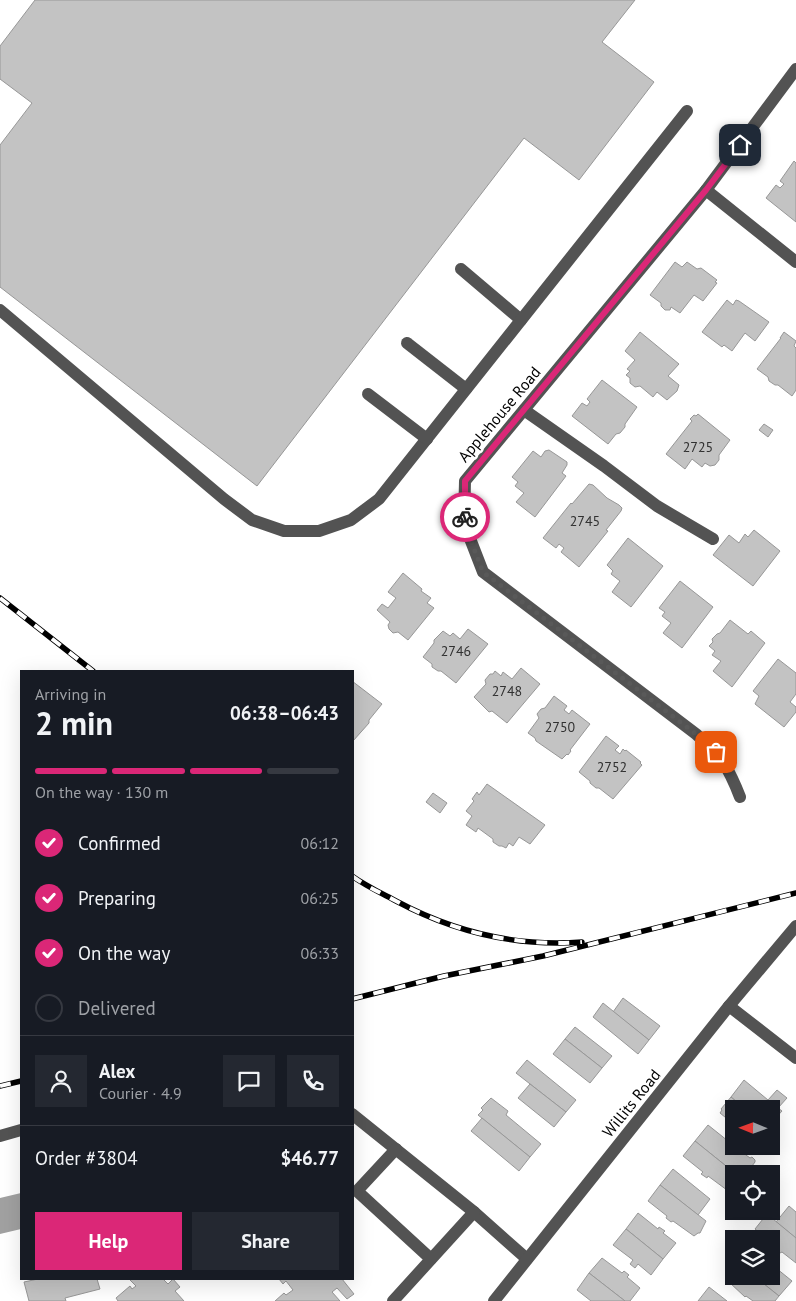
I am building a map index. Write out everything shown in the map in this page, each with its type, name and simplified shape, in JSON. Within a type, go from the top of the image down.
[{"type":"street","name":"Applehouse Road","points":[[740,797],[731,773],[716,752],[703,740],[483,572],[464,523],[465,481],[706,190],[796,69]]},
{"type":"street","points":[[0,310],[224,499],[252,520],[284,531],[318,530],[351,520],[379,499],[687,111]]},
{"type":"street","points":[[706,190],[796,262]]},
{"type":"street","points":[[461,269],[521,320]]},
{"type":"street","points":[[408,343],[466,389]]},
{"type":"street","points":[[368,394],[427,439]]},
{"type":"street","points":[[524,410],[604,466],[656,506],[712,539]]},
{"type":"street","name":"Willits Road","points":[[494,1301],[729,1006],[796,926]]},
{"type":"street","points":[[729,1006],[796,1058]]},
{"type":"street","points":[[354,1116],[474,1212],[527,1259]]},
{"type":"street","points":[[0,1136],[20,1130]]},
{"type":"street","points":[[396,1149],[357,1191],[431,1259]]},
{"type":"street","points":[[393,1301],[474,1212]]},
{"type":"shaded area","points":[[20,1193],[20,1229],[0,1234],[0,1198]]},
{"type":"building","points":[[35,0],[635,0],[602,42],[654,82],[579,180],[524,138],[257,486],[0,287],[0,145],[32,103],[0,79],[0,46]]},
{"type":"building","points":[[794,161],[796,163],[796,222],[766,198],[776,185],[780,188],[784,184],[780,181]]},
{"type":"building","points":[[675,262],[682,267],[687,262],[697,269],[701,268],[717,280],[715,282],[717,283],[703,301],[694,295],[680,313],[671,307],[670,310],[665,310],[661,303],[650,295]]},
{"type":"building","points":[[727,300],[733,305],[736,300],[739,301],[769,322],[755,341],[745,333],[732,351],[724,345],[722,347],[702,332]]},
{"type":"building","points":[[640,332],[679,364],[668,376],[679,385],[677,391],[667,400],[657,392],[653,397],[640,386],[635,387],[630,383],[630,378],[626,375],[630,371],[627,369],[635,360],[625,351]]},
{"type":"building","points":[[784,332],[796,341],[794,346],[796,348],[796,390],[792,396],[778,385],[769,381],[768,377],[757,369]]},
{"type":"building","points":[[602,380],[637,407],[625,424],[625,427],[608,444],[572,416],[582,403],[587,406],[590,402],[587,399]]},
{"type":"building","points":[[698,414],[730,440],[719,455],[719,460],[715,465],[710,466],[705,463],[702,467],[692,459],[685,469],[666,454],[692,421],[690,419]]},
{"type":"building","points":[[764,424],[773,430],[768,437],[759,430]]},
{"type":"building","points":[[549,450],[567,462],[562,473],[566,476],[535,517],[516,502],[524,493],[515,486],[518,482],[512,477],[533,451],[541,457],[545,451]]},
{"type":"building","points":[[589,484],[593,485],[622,508],[606,530],[608,531],[579,567],[561,552],[564,548],[559,544],[556,548],[543,538]]},
{"type":"building","points":[[754,530],[780,551],[753,586],[713,555],[729,535],[739,543],[745,534],[748,537]]},
{"type":"building","points":[[628,538],[663,566],[631,607],[612,592],[620,581],[611,574],[613,571],[607,565]]},
{"type":"building","points":[[403,573],[431,598],[427,603],[434,608],[408,640],[398,632],[393,633],[389,629],[388,625],[390,622],[377,610],[382,604],[388,608],[396,598],[388,592]]},
{"type":"building","points":[[680,581],[713,607],[682,648],[663,633],[671,623],[662,616],[665,612],[659,608]]},
{"type":"building","points":[[730,620],[748,634],[751,631],[765,643],[732,687],[713,671],[721,661],[712,655],[715,651],[709,646],[713,642],[712,639],[720,633]]},
{"type":"building","points":[[468,629],[488,644],[456,683],[441,671],[432,667],[432,664],[423,657],[434,643],[434,640],[443,631],[450,636],[453,633],[460,639]]},
{"type":"building","points":[[778,659],[796,673],[796,694],[790,702],[796,707],[796,712],[784,727],[755,704],[759,696],[753,691]]},
{"type":"building","points":[[521,668],[540,684],[507,723],[492,711],[489,712],[474,697],[486,684],[485,680],[490,674],[493,674],[495,671],[501,676],[503,672],[512,679]]},
{"type":"building","points":[[354,683],[382,704],[369,720],[369,723],[354,740]]},
{"type":"building","points":[[554,696],[567,706],[564,710],[569,714],[572,710],[590,724],[568,755],[562,759],[528,733],[539,718],[537,714],[541,709],[545,708]]},
{"type":"building","points":[[606,736],[619,746],[615,750],[620,754],[623,749],[626,750],[641,762],[642,765],[613,799],[599,788],[596,788],[579,772]]},
{"type":"building","points":[[487,784],[545,825],[530,844],[519,837],[513,846],[509,843],[506,848],[499,846],[478,828],[476,832],[466,825],[472,816],[466,811],[474,801],[472,799],[477,792],[479,795]]},
{"type":"building","points":[[433,793],[447,803],[440,813],[426,802]]},
{"type":"building","points":[[623,998],[660,1026],[649,1040],[613,1012]]},
{"type":"building","points":[[603,1003],[649,1040],[638,1054],[593,1017]]},
{"type":"building","points":[[575,1027],[612,1056],[602,1068],[565,1039]]},
{"type":"building","points":[[565,1039],[602,1068],[590,1083],[553,1054]]},
{"type":"building","points":[[527,1060],[576,1100],[566,1112],[516,1073]]},
{"type":"building","points":[[744,1080],[768,1100],[734,1100],[731,1097]]},
{"type":"building","points":[[530,1084],[566,1112],[554,1127],[518,1098]]},
{"type":"building","points":[[777,1090],[787,1098],[780,1106],[780,1100],[768,1100]]},
{"type":"building","points":[[491,1098],[508,1111],[506,1115],[541,1144],[530,1157],[478,1115],[483,1110],[481,1108]]},
{"type":"building","points":[[725,1104],[725,1117],[720,1113]]},
{"type":"building","points":[[482,1118],[530,1157],[519,1171],[471,1131]]},
{"type":"building","points":[[708,1125],[725,1139],[725,1155],[746,1155],[750,1158],[752,1157],[755,1162],[753,1165],[725,1165],[695,1141]]},
{"type":"building","points":[[695,1141],[725,1165],[725,1189],[708,1176],[707,1178],[701,1174],[703,1172],[683,1156]]},
{"type":"building","points":[[673,1169],[710,1199],[698,1215],[660,1185]]},
{"type":"building","points":[[660,1185],[706,1221],[700,1233],[694,1236],[673,1221],[671,1222],[666,1218],[667,1216],[648,1201]]},
{"type":"building","points":[[789,1206],[796,1212],[796,1238],[776,1222],[780,1220],[780,1217]]},
{"type":"building","points":[[638,1213],[658,1229],[659,1227],[665,1231],[663,1233],[676,1243],[663,1259],[626,1229]]},
{"type":"building","points":[[762,1220],[774,1220],[796,1238],[796,1263],[782,1252],[780,1253],[780,1230],[755,1229]]},
{"type":"building","points":[[626,1229],[663,1259],[651,1275],[638,1264],[635,1268],[630,1264],[633,1260],[613,1245]]},
{"type":"building","points":[[602,1258],[622,1273],[624,1271],[629,1275],[627,1277],[640,1288],[630,1301],[625,1301],[589,1273]]},
{"type":"building","points":[[780,1271],[792,1281],[779,1296],[765,1285],[780,1285]]},
{"type":"building","points":[[589,1273],[625,1301],[591,1301],[577,1290]]},
{"type":"building","points":[[33,1280],[97,1280],[100,1289],[65,1298],[66,1301],[29,1301],[24,1282]]},
{"type":"building","points":[[130,1280],[164,1280],[168,1284],[174,1280],[180,1287],[175,1291],[184,1301],[118,1301],[116,1298],[130,1286],[132,1289],[136,1286]]},
{"type":"building","points":[[280,1280],[343,1280],[354,1294],[347,1299],[337,1288],[332,1292],[340,1301],[275,1301],[284,1293],[286,1295],[293,1290],[286,1281],[283,1284]]},
{"type":"building","points":[[732,1285],[765,1285],[779,1296],[775,1301],[753,1301],[745,1297]]},
{"type":"building","points":[[709,1287],[727,1301],[698,1301]]},
{"type":"railway","points":[[0,598],[92,670]]},
{"type":"railway","points":[[354,877],[418,912],[463,929],[486,935],[533,942],[582,942]]},
{"type":"railway","points":[[354,998],[444,976],[543,956],[796,893]]},
{"type":"railway","points":[[0,1086],[20,1081]]},
{"type":"way so far","points":[[465,517],[464,523],[483,572],[696,734],[716,752]]},
{"type":"route","points":[[465,517],[465,481],[706,190],[740,145]]}]
